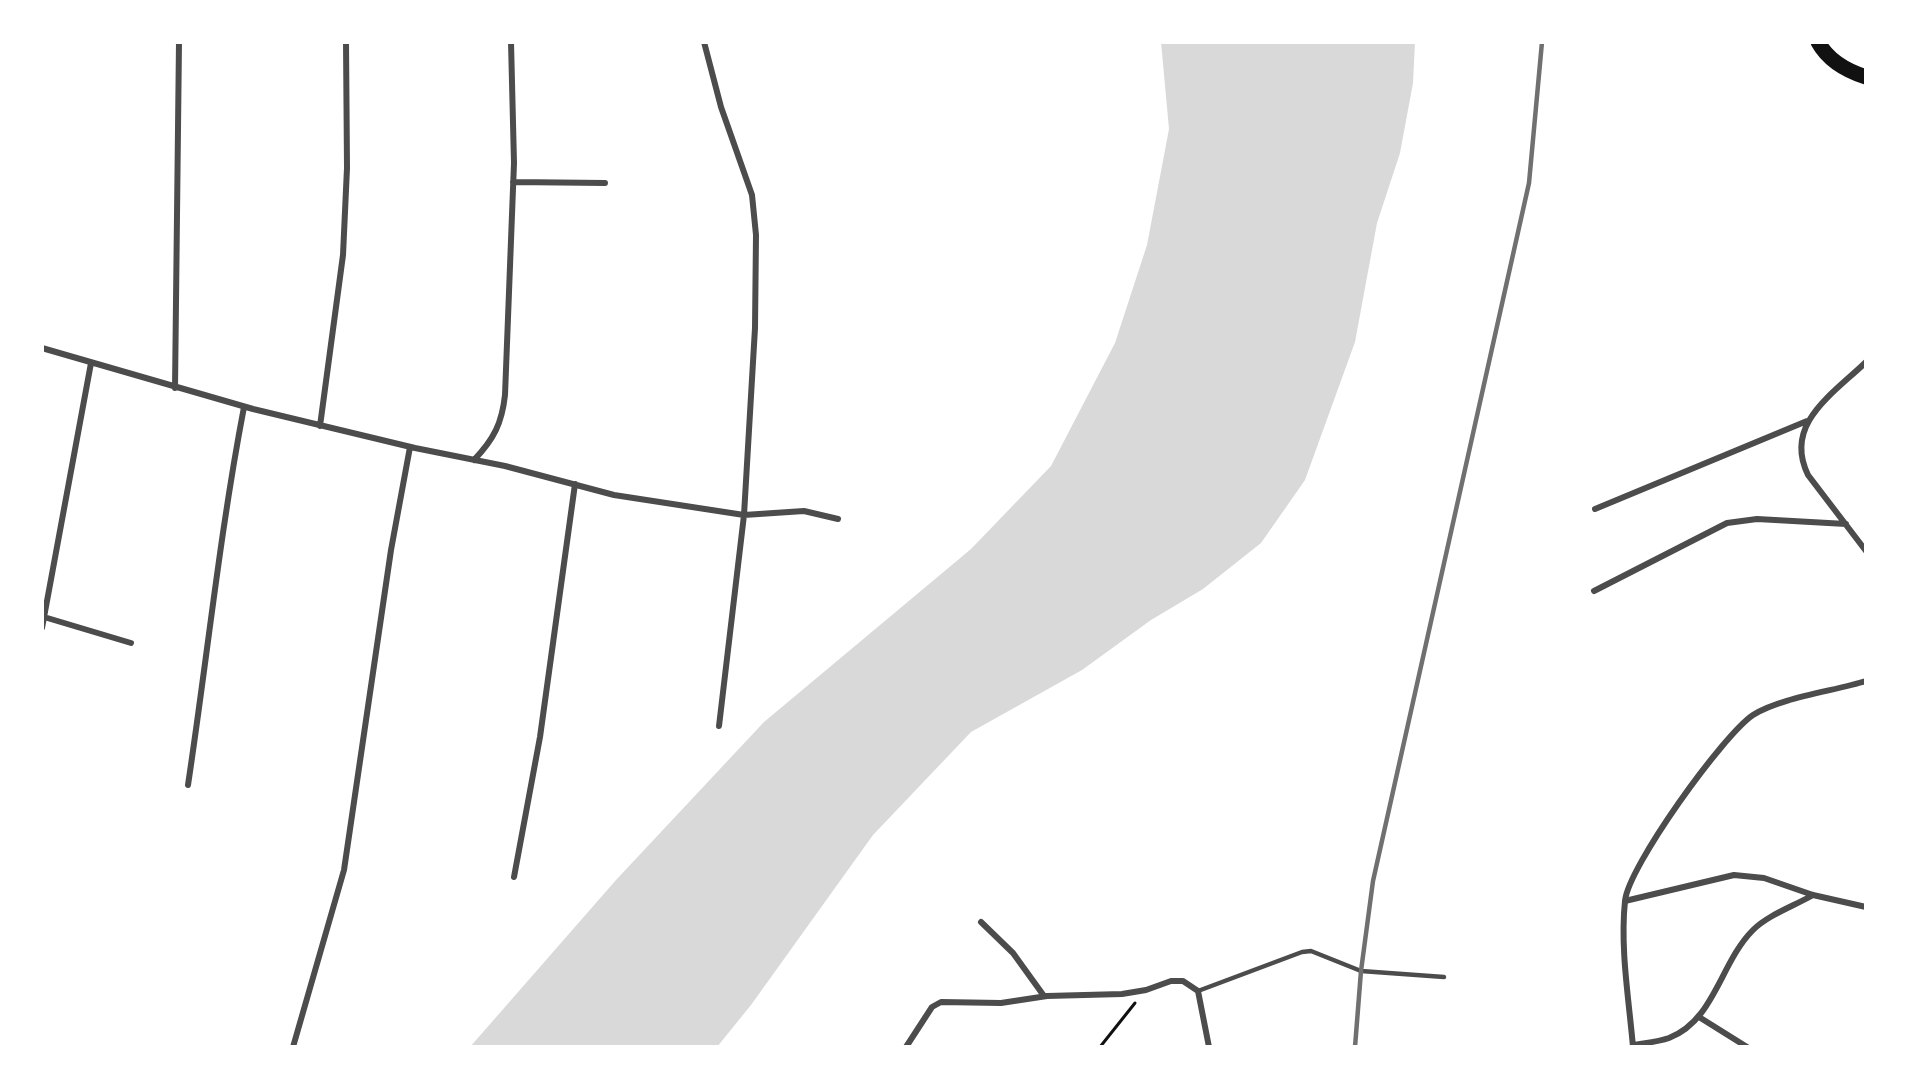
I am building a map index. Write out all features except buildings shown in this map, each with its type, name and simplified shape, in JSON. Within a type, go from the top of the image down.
[{"type":"highway","points":[[1818,42],[1842,66],[1866,77]]},
{"type":"street","points":[[175,388],[179,42]]},
{"type":"street","points":[[320,426],[343,255],[347,168],[346,42]]},
{"type":"street","points":[[474,460],[490,443],[503,416],[513,182],[511,42]]},
{"type":"street","points":[[704,42],[721,107],[752,195],[755,213],[755,328],[744,515],[719,726]]},
{"type":"street","points":[[513,182],[605,183]]},
{"type":"street","points":[[42,348],[244,407],[659,504],[744,515],[804,510],[838,519]]},
{"type":"street","points":[[1595,509],[1808,420],[1866,362]]},
{"type":"street","points":[[42,628],[91,363]]},
{"type":"street","points":[[188,785],[219,547],[244,407]]},
{"type":"street","points":[[1808,420],[1799,447],[1801,461],[1808,475],[1866,551]]},
{"type":"street","points":[[293,1047],[344,870],[391,550],[410,447]]},
{"type":"street","points":[[514,877],[540,737],[575,484]]},
{"type":"street","points":[[1594,591],[1727,523],[1756,519],[1846,524]]},
{"type":"street","points":[[44,617],[131,643]]},
{"type":"street","points":[[1813,895],[1754,929],[1737,951],[1699,1017],[1692,1025],[1666,1039],[1633,1046],[1624,934],[1625,901],[1628,887],[1642,862],[1691,788],[1732,733],[1753,715],[1770,707],[1866,681]]},
{"type":"street","points":[[1625,901],[1734,875],[1764,878],[1813,895],[1866,907]]},
{"type":"street","points":[[981,922],[1013,953],[1044,996]]},
{"type":"street","points":[[906,1047],[932,1007],[941,1002],[1001,1003],[1044,996],[1122,994],[1146,990],[1171,981],[1184,981],[1198,991],[1209,1047]]},
{"type":"street","points":[[1699,1017],[1747,1047]]},
{"type":"lane","points":[[1198,991],[1302,952],[1311,951],[1361,971],[1444,977]]},
{"type":"path","points":[[1100,1047],[1146,990]]},
{"type":"shaded area","points":[[1161,42],[1415,42],[1413,83],[1400,153],[1377,223],[1355,342],[1305,480],[1261,543],[1203,589],[1151,620],[1082,670],[971,732],[873,835],[751,1005],[717,1047],[470,1047],[616,880],[764,722],[971,549],[1051,466],[1115,343],[1147,245],[1169,129]]},
{"type":"railway","points":[[1355,1047],[1361,971],[1373,881],[1529,183],[1542,42]]}]
